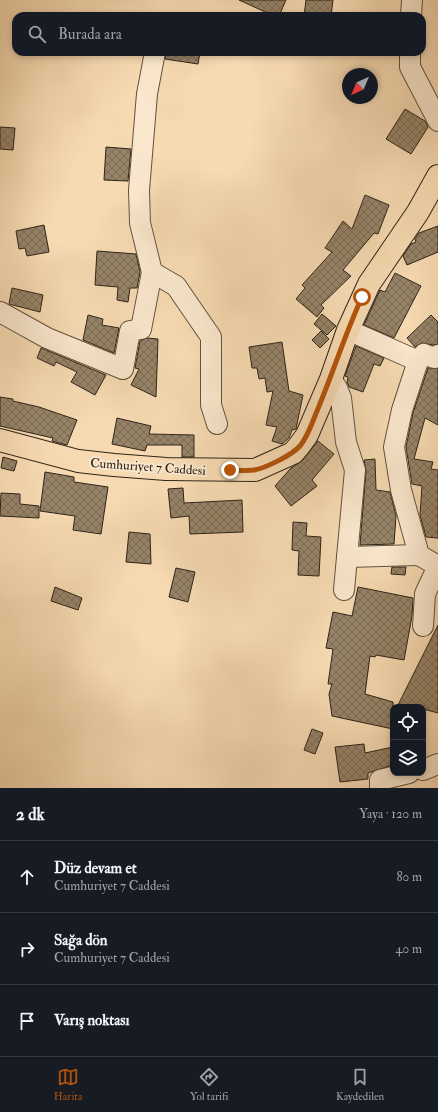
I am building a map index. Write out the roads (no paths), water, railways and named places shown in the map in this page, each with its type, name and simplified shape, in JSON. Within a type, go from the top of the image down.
[{"type":"main road","name":"Cumhuriyet 7 Caddesi","points":[[0,440],[78,461],[114,466],[166,469],[255,470],[292,453],[300,446],[307,435],[331,379],[348,330],[369,284],[438,180]]},
{"type":"street","points":[[411,12],[412,0]]},
{"type":"street","points":[[0,312],[48,338],[123,369],[130,331],[141,329],[152,272],[140,223],[139,190],[147,94],[154,56]]},
{"type":"street","points":[[410,56],[410,67],[435,118],[438,121]]},
{"type":"street","points":[[152,272],[176,286],[211,337],[211,405],[217,424]]},
{"type":"street","points":[[348,330],[418,361]]},
{"type":"street","points":[[419,555],[401,490],[394,447],[402,410],[418,361],[424,354],[434,358],[438,355]]},
{"type":"street","points":[[331,379],[338,388],[341,398],[346,442],[355,470],[344,590]]},
{"type":"street","points":[[347,557],[419,555],[438,566],[425,594],[422,626]]},
{"type":"street","points":[[426,769],[438,764]]},
{"type":"street","points":[[380,788],[380,780],[397,776]]}]
